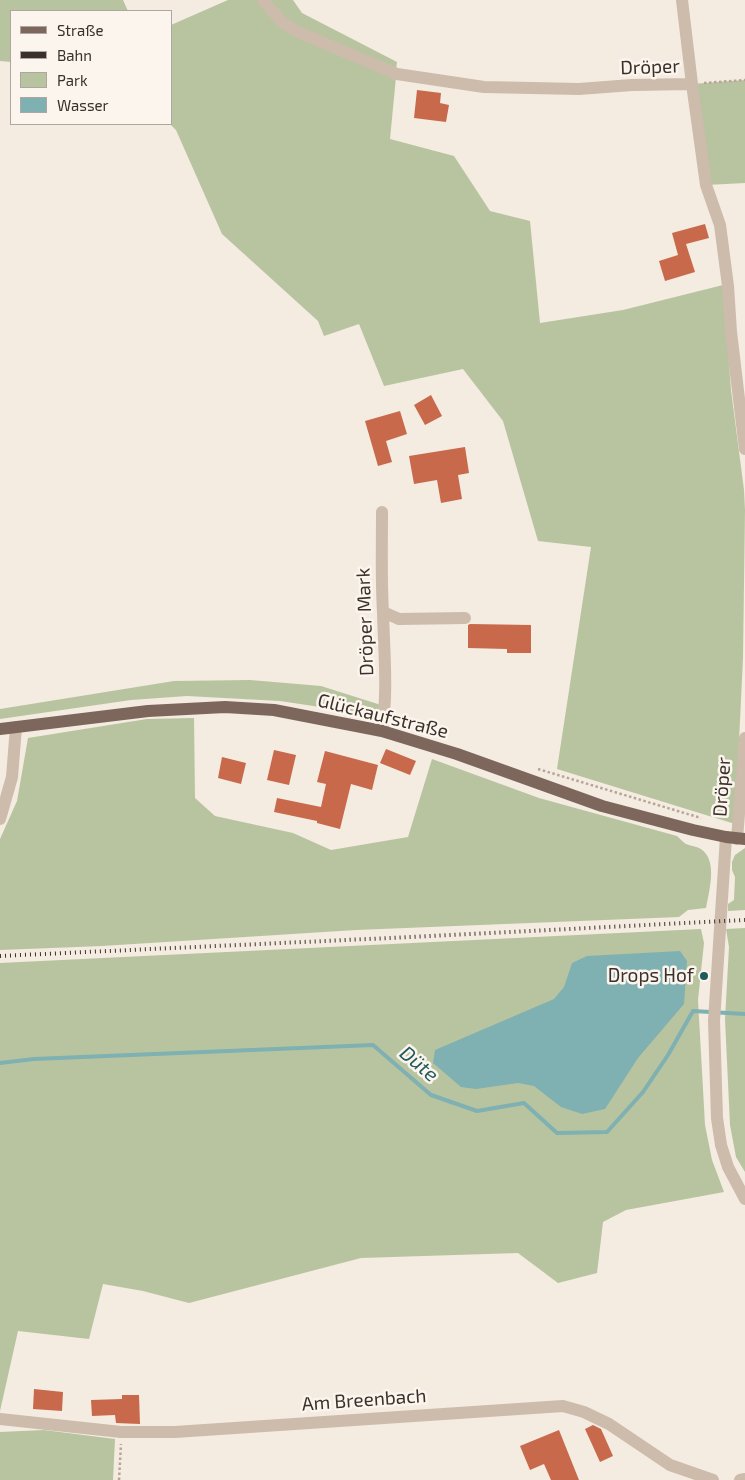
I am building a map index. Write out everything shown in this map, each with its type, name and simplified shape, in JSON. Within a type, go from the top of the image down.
[{"type":"main road","name":"Glückaufstraße","points":[[0,729],[148,711],[225,707],[274,710],[382,731],[457,754],[602,806],[736,838]]},
{"type":"street","name":"Dröper","points":[[263,0],[282,22],[298,32],[397,74],[484,87],[579,89],[632,85],[692,84],[706,185],[720,226],[745,449]]},
{"type":"street","points":[[682,0],[692,84]]},
{"type":"street","name":"Dröper Mark","points":[[382,512],[385,704],[382,731]]},
{"type":"street","points":[[383,612],[399,619],[465,618]]},
{"type":"street","points":[[0,819],[12,777],[16,727]]},
{"type":"street","name":"Dröper","points":[[745,738],[744,777],[715,1000],[714,1021],[716,1118],[721,1145],[728,1167],[745,1199]]},
{"type":"street","name":"Am Breenbach","points":[[0,1419],[121,1432],[175,1432],[563,1406],[584,1412],[609,1424],[670,1465],[713,1480]]},
{"type":"street","points":[[740,1480],[745,1479]]},
{"type":"path","points":[[692,84],[745,80]]},
{"type":"path","points":[[119,1480],[121,1432]]},
{"type":"green space","points":[[0,0],[123,0],[128,10],[10,10],[10,62],[0,61]]},
{"type":"green space","points":[[228,0],[259,0],[273,20],[396,77],[390,139],[454,156],[490,211],[530,221],[540,323],[623,310],[723,285],[731,390],[745,510],[743,658],[735,824],[557,769],[591,547],[538,541],[503,421],[463,369],[384,386],[359,324],[324,336],[318,321],[222,234],[176,130],[171,125],[172,25]]},
{"type":"green space","points":[[268,0],[293,0],[302,13],[397,62],[396,69],[292,26]]},
{"type":"green space","points":[[745,80],[745,183],[706,185],[692,84]]},
{"type":"green space","points":[[250,680],[321,686],[381,705],[380,716],[280,701],[187,696],[131,700],[0,719],[0,709],[174,681]]},
{"type":"green space","points":[[194,718],[195,798],[215,816],[293,833],[331,850],[408,837],[432,759],[539,798],[677,836],[686,844],[701,849],[706,854],[711,868],[706,908],[688,910],[679,917],[356,930],[102,946],[0,950],[0,839],[17,801],[28,738],[147,719]]},
{"type":"green space","points":[[745,848],[745,910],[728,911],[728,904],[734,900],[735,877],[732,870],[732,862],[735,855]]},
{"type":"green space","points":[[745,928],[745,1172],[736,1157],[730,1125],[725,1019],[729,947],[726,929]]},
{"type":"green space","points":[[701,929],[704,943],[698,1000],[705,1125],[712,1160],[724,1192],[626,1210],[603,1222],[597,1273],[558,1283],[518,1253],[361,1258],[189,1303],[143,1291],[103,1284],[89,1339],[18,1331],[0,1411],[0,963]]},
{"type":"green space","points":[[44,1430],[115,1439],[113,1480],[0,1480],[0,1432]]},
{"type":"water","points":[[680,951],[687,961],[684,1004],[638,1058],[605,1109],[582,1114],[561,1107],[534,1086],[518,1083],[476,1089],[461,1087],[433,1063],[435,1050],[554,999],[564,987],[572,963],[587,956]]},
{"type":"building","points":[[417,90],[441,93],[440,103],[449,105],[446,122],[414,118]]},
{"type":"building","points":[[705,224],[709,238],[686,244],[695,272],[665,281],[659,261],[678,255],[672,233]]},
{"type":"building","points":[[431,395],[442,416],[425,425],[414,405]]},
{"type":"building","points":[[400,411],[407,434],[386,441],[392,462],[378,466],[365,421]]},
{"type":"building","points":[[465,447],[469,473],[458,475],[462,499],[441,503],[437,480],[414,484],[409,456]]},
{"type":"building","points":[[468,625],[531,625],[531,653],[507,653],[507,649],[468,648]]},
{"type":"building","points":[[386,749],[416,761],[410,775],[380,763]]},
{"type":"building","points":[[274,750],[296,755],[289,785],[267,780]]},
{"type":"building","points":[[325,751],[378,765],[372,790],[351,784],[340,829],[317,823],[317,821],[274,812],[277,798],[321,807],[326,784],[317,782]]},
{"type":"building","points":[[222,757],[246,763],[241,784],[218,778]]},
{"type":"building","points":[[34,1389],[63,1392],[62,1411],[33,1409]]},
{"type":"building","points":[[122,1395],[139,1395],[140,1424],[116,1423],[115,1415],[92,1416],[91,1400],[122,1399]]},
{"type":"building","points":[[593,1425],[601,1429],[613,1456],[600,1462],[585,1429]]},
{"type":"building","points":[[559,1430],[579,1480],[551,1480],[544,1464],[530,1470],[520,1446]]},
{"type":"waterway","name":"Düte","points":[[0,1063],[34,1059],[373,1045],[431,1095],[477,1111],[524,1103],[557,1133],[607,1132],[643,1092],[668,1055],[693,1011],[745,1014]]},
{"type":"railway","points":[[0,956],[745,920]]},
{"type":"place","name":"Drops Hof","points":[[704,976]]}]
